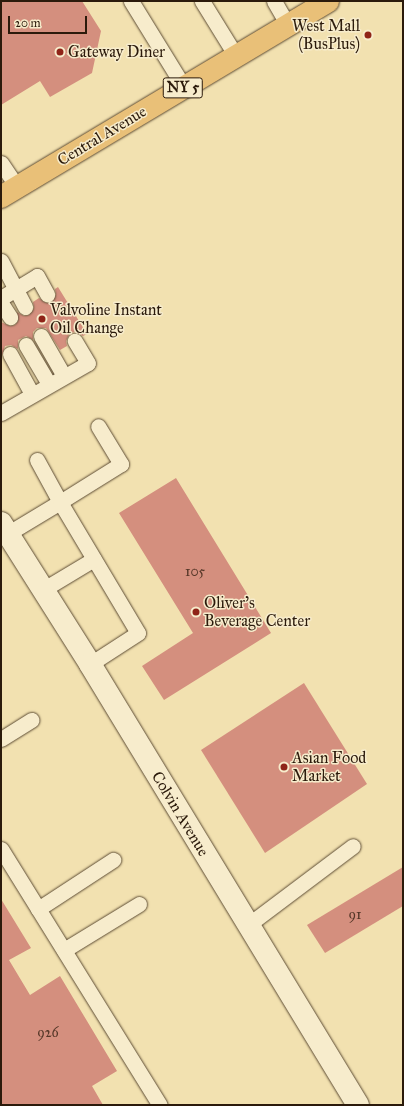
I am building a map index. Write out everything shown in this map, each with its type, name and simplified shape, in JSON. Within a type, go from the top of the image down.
[{"type":"main road","name":"Central Avenue","points":[[9,192],[328,1]]},
{"type":"street","name":"Colvin Avenue","points":[[4,528],[44,589],[90,664],[356,1104]]},
{"type":"lane","points":[[131,1],[184,87]]},
{"type":"lane","points":[[202,1],[236,56]]},
{"type":"lane","points":[[274,1],[288,25]]},
{"type":"lane","points":[[1,163],[9,192]]},
{"type":"lane","points":[[1,261],[25,307]]},
{"type":"lane","points":[[1,298],[37,276],[47,294]]},
{"type":"lane","points":[[1,303],[10,317]]},
{"type":"lane","points":[[41,336],[64,376]]},
{"type":"lane","points":[[1,413],[49,384],[88,363],[75,341]]},
{"type":"lane","points":[[26,345],[49,384]]},
{"type":"lane","points":[[10,354],[32,394]]},
{"type":"lane","points":[[4,528],[60,502],[121,464],[98,426]]},
{"type":"lane","points":[[37,460],[60,502],[138,633],[90,664]]},
{"type":"lane","points":[[44,589],[94,559]]},
{"type":"lane","points":[[1,740],[31,720]]},
{"type":"lane","points":[[248,925],[353,846]]},
{"type":"lane","points":[[1,849],[160,1105]]},
{"type":"lane","points":[[38,910],[113,860]]},
{"type":"lane","points":[[64,950],[139,904]]},
{"type":"building","name":"Gateway Diner","points":[[1,1],[82,1],[101,31],[92,73],[50,97],[40,81],[1,105]]},
{"type":"building","name":"Valvoline Instant Oil Change","points":[[58,287],[87,334],[83,336],[75,332],[70,333],[66,341],[67,346],[60,350],[46,328],[37,328],[33,332],[33,340],[26,336],[18,340],[18,349],[11,345],[5,346],[1,359],[1,322],[10,326],[15,325],[18,321],[17,312],[24,316],[29,315],[34,308],[33,302],[39,298],[46,303],[52,302],[56,295],[55,289]]},
{"type":"building","points":[[176,478],[271,633],[164,700],[142,666],[193,633],[119,513]]},
{"type":"building","name":"Asian Food Market","points":[[304,683],[367,784],[265,853],[201,750]]},
{"type":"building","points":[[403,867],[403,906],[325,953],[307,925]]},
{"type":"building","points":[[1,899],[31,948],[9,960],[30,995],[60,976],[117,1071],[92,1086],[103,1105],[1,1105]]},
{"type":"place","name":"West Mall (BusPlus)","points":[[368,35]]},
{"type":"place","name":"Gateway Diner","points":[[60,52]]},
{"type":"place","name":"Valvoline Instant Oil Change","points":[[42,319]]},
{"type":"place","name":"Oliver's Beverage Center","points":[[196,612]]},
{"type":"place","name":"Asian Food Market","points":[[284,767]]}]
